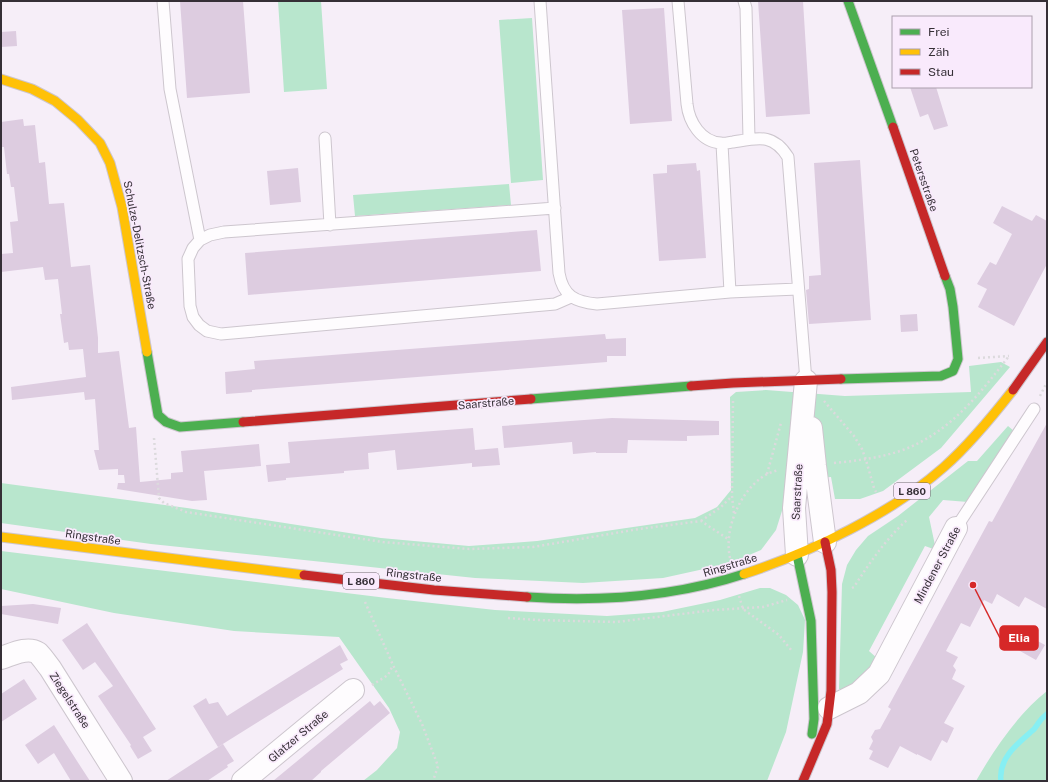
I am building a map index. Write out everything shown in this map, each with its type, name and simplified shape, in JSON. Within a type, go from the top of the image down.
[{"type":"street","name":"Petersstraße","points":[[848,1],[950,289],[958,359],[953,371]]},
{"type":"street","name":"Schulze-Delitzsch-Straße","points":[[1,79],[32,89],[55,101],[78,120],[100,143],[110,163],[122,207],[158,414]]},
{"type":"street","name":"L 860","points":[[797,555],[825,542],[886,508],[933,476],[987,424],[1045,346]]},
{"type":"street","name":"Saarstraße","points":[[158,414],[166,422],[180,427],[733,383],[941,376],[953,371]]},
{"type":"street","name":"Saarstraße","points":[[806,380],[825,542]]},
{"type":"street","name":"Saarstraße","points":[[797,555],[794,508],[806,380]]},
{"type":"street","name":"Mindener Straße","points":[[829,708],[859,693],[879,674],[956,528]]},
{"type":"street","name":"Ringstraße","points":[[1,537],[358,581],[466,592],[553,598],[644,596],[686,589],[722,582],[797,555]]},
{"type":"street","points":[[803,781],[827,724],[831,691],[832,592],[831,570],[825,542]]},
{"type":"street","points":[[797,555],[806,596],[811,629],[814,718],[807,771]]},
{"type":"street","name":"Ziegelstraße","points":[[1,658],[21,651],[31,650],[38,653],[50,668],[121,781]]},
{"type":"street","name":"Glatzer Straße","points":[[243,781],[353,690]]},
{"type":"lane","points":[[163,1],[170,88],[200,240]]},
{"type":"lane","points":[[540,1],[561,282],[565,291],[583,303],[597,304],[730,292],[798,288]]},
{"type":"lane","points":[[678,1],[688,114],[692,125],[706,138],[722,144],[760,138],[773,141],[782,147],[788,157],[806,380]]},
{"type":"lane","points":[[744,1],[746,8],[749,139]]},
{"type":"lane","points":[[325,138],[330,225]]},
{"type":"lane","points":[[722,144],[730,292]]},
{"type":"lane","points":[[555,208],[224,232],[210,235],[200,240],[193,248],[188,259],[190,306],[193,317],[199,325],[207,331],[221,334],[555,304],[572,297]]},
{"type":"lane","name":"Mindener Straße","points":[[956,528],[1034,409]]},
{"type":"path","points":[[958,359],[1009,356],[1045,346]]},
{"type":"path","points":[[815,466],[866,460],[898,452],[923,441],[946,426],[971,403],[1009,356]]},
{"type":"path","points":[[806,380],[854,436],[866,460]]},
{"type":"path","points":[[733,383],[732,496],[734,516]]},
{"type":"path","points":[[158,414],[153,441],[159,498],[164,503],[186,512],[382,542],[469,549],[533,546],[639,529],[701,521],[721,507],[732,496]]},
{"type":"path","points":[[832,592],[847,590],[854,586],[877,552],[897,529],[914,514]]},
{"type":"path","points":[[701,521],[728,539]]},
{"type":"path","points":[[616,622],[714,610],[763,607],[787,599],[806,596]]},
{"type":"path","points":[[365,602],[393,665],[422,724],[438,766],[433,781]]},
{"type":"path","points":[[353,690],[367,688],[388,675],[393,665]]},
{"type":"green space","points":[[278,1],[321,1],[327,89],[284,92]]},
{"type":"green space","points":[[532,18],[543,180],[511,183],[499,20]]},
{"type":"green space","points":[[509,184],[511,205],[355,216],[353,195]]},
{"type":"green space","points":[[1001,362],[1010,367],[941,448],[883,491],[860,499],[835,499],[831,477],[787,480],[786,498],[776,530],[761,550],[713,567],[663,578],[583,583],[475,578],[151,544],[1,523],[1,483],[187,508],[381,538],[469,546],[537,541],[695,518],[717,507],[731,490],[730,397],[736,392],[766,390],[845,396],[971,392],[969,366]]},
{"type":"green space","points":[[1008,426],[1014,431],[968,502],[943,500],[929,517],[936,550],[925,546],[869,651],[878,659],[851,690],[839,689],[842,584],[847,565],[856,550],[868,536],[898,516],[968,461],[977,461]]},
{"type":"green space","points":[[1,551],[495,610],[607,616],[662,612],[720,600],[760,588],[770,588],[786,595],[798,605],[805,620],[803,652],[786,732],[767,781],[363,781],[377,770],[397,748],[400,732],[389,708],[339,637],[234,631],[114,613],[1,589]]},
{"type":"green space","points":[[1047,691],[1047,778],[1045,781],[976,781],[991,756],[1016,721]]},
{"type":"building","points":[[180,1],[243,1],[250,93],[187,98]]},
{"type":"building","points":[[758,1],[803,1],[810,114],[766,117]]},
{"type":"building","points":[[664,8],[672,121],[630,124],[622,10]]},
{"type":"building","points":[[16,31],[17,46],[1,47],[1,32]]},
{"type":"building","points":[[910,88],[936,88],[948,126],[934,130],[928,114],[920,117]]},
{"type":"building","points":[[23,119],[24,126],[35,125],[39,163],[45,162],[49,204],[64,203],[71,267],[90,265],[98,338],[98,353],[119,351],[129,428],[136,427],[140,482],[171,479],[171,473],[183,472],[181,451],[259,444],[261,466],[204,471],[207,500],[192,501],[117,489],[118,483],[125,483],[124,475],[118,475],[118,469],[99,470],[94,450],[99,450],[95,399],[85,400],[84,392],[12,400],[11,387],[86,377],[83,349],[69,350],[68,342],[64,343],[60,314],[62,314],[58,279],[45,280],[43,267],[1,272],[1,254],[13,253],[10,222],[18,221],[14,187],[11,187],[9,174],[7,174],[4,147],[1,147],[1,122]]},
{"type":"building","points":[[860,160],[871,320],[809,324],[806,290],[809,289],[809,276],[821,275],[814,163]]},
{"type":"building","points":[[696,163],[697,171],[700,170],[706,258],[659,261],[653,174],[667,173],[667,165]]},
{"type":"building","points":[[298,168],[301,202],[270,205],[267,171]]},
{"type":"building","points":[[1002,206],[1032,221],[1036,215],[1047,221],[1047,264],[1014,326],[978,307],[987,289],[977,284],[990,262],[996,265],[1012,234],[993,223]]},
{"type":"building","points":[[537,230],[541,271],[248,295],[245,253]]},
{"type":"building","points":[[917,314],[918,331],[901,332],[900,315]]},
{"type":"building","points":[[605,334],[606,339],[626,338],[626,356],[607,356],[607,362],[252,390],[252,392],[226,394],[225,372],[255,369],[254,361]]},
{"type":"building","points":[[612,418],[719,421],[719,435],[687,436],[687,441],[628,440],[627,453],[596,452],[573,454],[572,442],[504,448],[502,426]]},
{"type":"building","points":[[1047,423],[1047,609],[1025,597],[1019,607],[997,594],[992,604],[984,600],[970,627],[961,623],[946,651],[958,657],[953,666],[956,670],[952,679],[965,686],[944,723],[954,728],[947,743],[942,740],[931,761],[900,746],[888,768],[869,759],[873,751],[869,749],[873,741],[871,737],[875,730],[880,729],[891,709],[888,707],[989,521],[992,522]]},
{"type":"building","points":[[473,428],[475,450],[498,448],[500,465],[472,467],[472,463],[397,470],[395,450],[368,453],[369,469],[344,471],[344,473],[286,478],[286,480],[268,482],[266,465],[290,463],[288,442]]},
{"type":"building","points":[[33,604],[61,608],[58,624],[1,614],[1,606]]},
{"type":"building","points":[[87,623],[156,729],[143,737],[152,751],[138,759],[130,746],[131,745],[98,696],[113,686],[95,662],[83,670],[62,640]]},
{"type":"building","points":[[1012,627],[1045,645],[1036,660],[1004,642]]},
{"type":"building","points":[[340,645],[348,660],[340,664],[343,669],[218,747],[193,706],[206,698],[209,704],[218,702],[227,716]]},
{"type":"building","points":[[24,679],[37,699],[1,722],[1,694]]},
{"type":"building","points":[[370,701],[374,706],[380,701],[390,713],[311,781],[273,781]]},
{"type":"building","points":[[54,725],[90,781],[71,781],[54,753],[38,764],[25,745]]},
{"type":"building","points":[[223,744],[234,761],[227,765],[228,767],[207,781],[166,781]]},
{"type":"waterway","points":[[1001,781],[1002,766],[1010,753],[1047,714]]},
{"type":"traffic: fast","points":[[848,1],[893,127]]},
{"type":"traffic: fast","points":[[841,379],[941,376],[953,371],[958,359],[953,307],[950,289],[945,276]]},
{"type":"traffic: fast","points":[[147,352],[158,415],[166,422],[180,427],[243,422]]},
{"type":"traffic: fast","points":[[531,399],[691,386]]},
{"type":"traffic: fast","points":[[797,555],[811,621],[814,719],[812,734]]},
{"type":"traffic: fast","points":[[527,597],[582,599],[637,596],[691,588],[744,574]]},
{"type":"traffic: slow","points":[[1,79],[32,89],[55,101],[78,120],[100,143],[110,163],[122,207],[147,352]]},
{"type":"traffic: slow","points":[[744,574],[796,555],[823,543],[875,516],[900,500],[923,484],[954,458],[980,430],[1013,390]]},
{"type":"traffic: slow","points":[[1,537],[304,575]]},
{"type":"traffic: jam","points":[[893,127],[945,276]]},
{"type":"traffic: jam","points":[[1013,390],[1047,342]]},
{"type":"traffic: jam","points":[[691,386],[841,379]]},
{"type":"traffic: jam","points":[[243,422],[531,399]]},
{"type":"traffic: jam","points":[[803,781],[827,724],[831,691],[832,592],[831,570],[825,542]]},
{"type":"traffic: jam","points":[[304,575],[434,590],[527,597]]},
{"type":"place","name":"Elia","points":[[973,585]]}]
